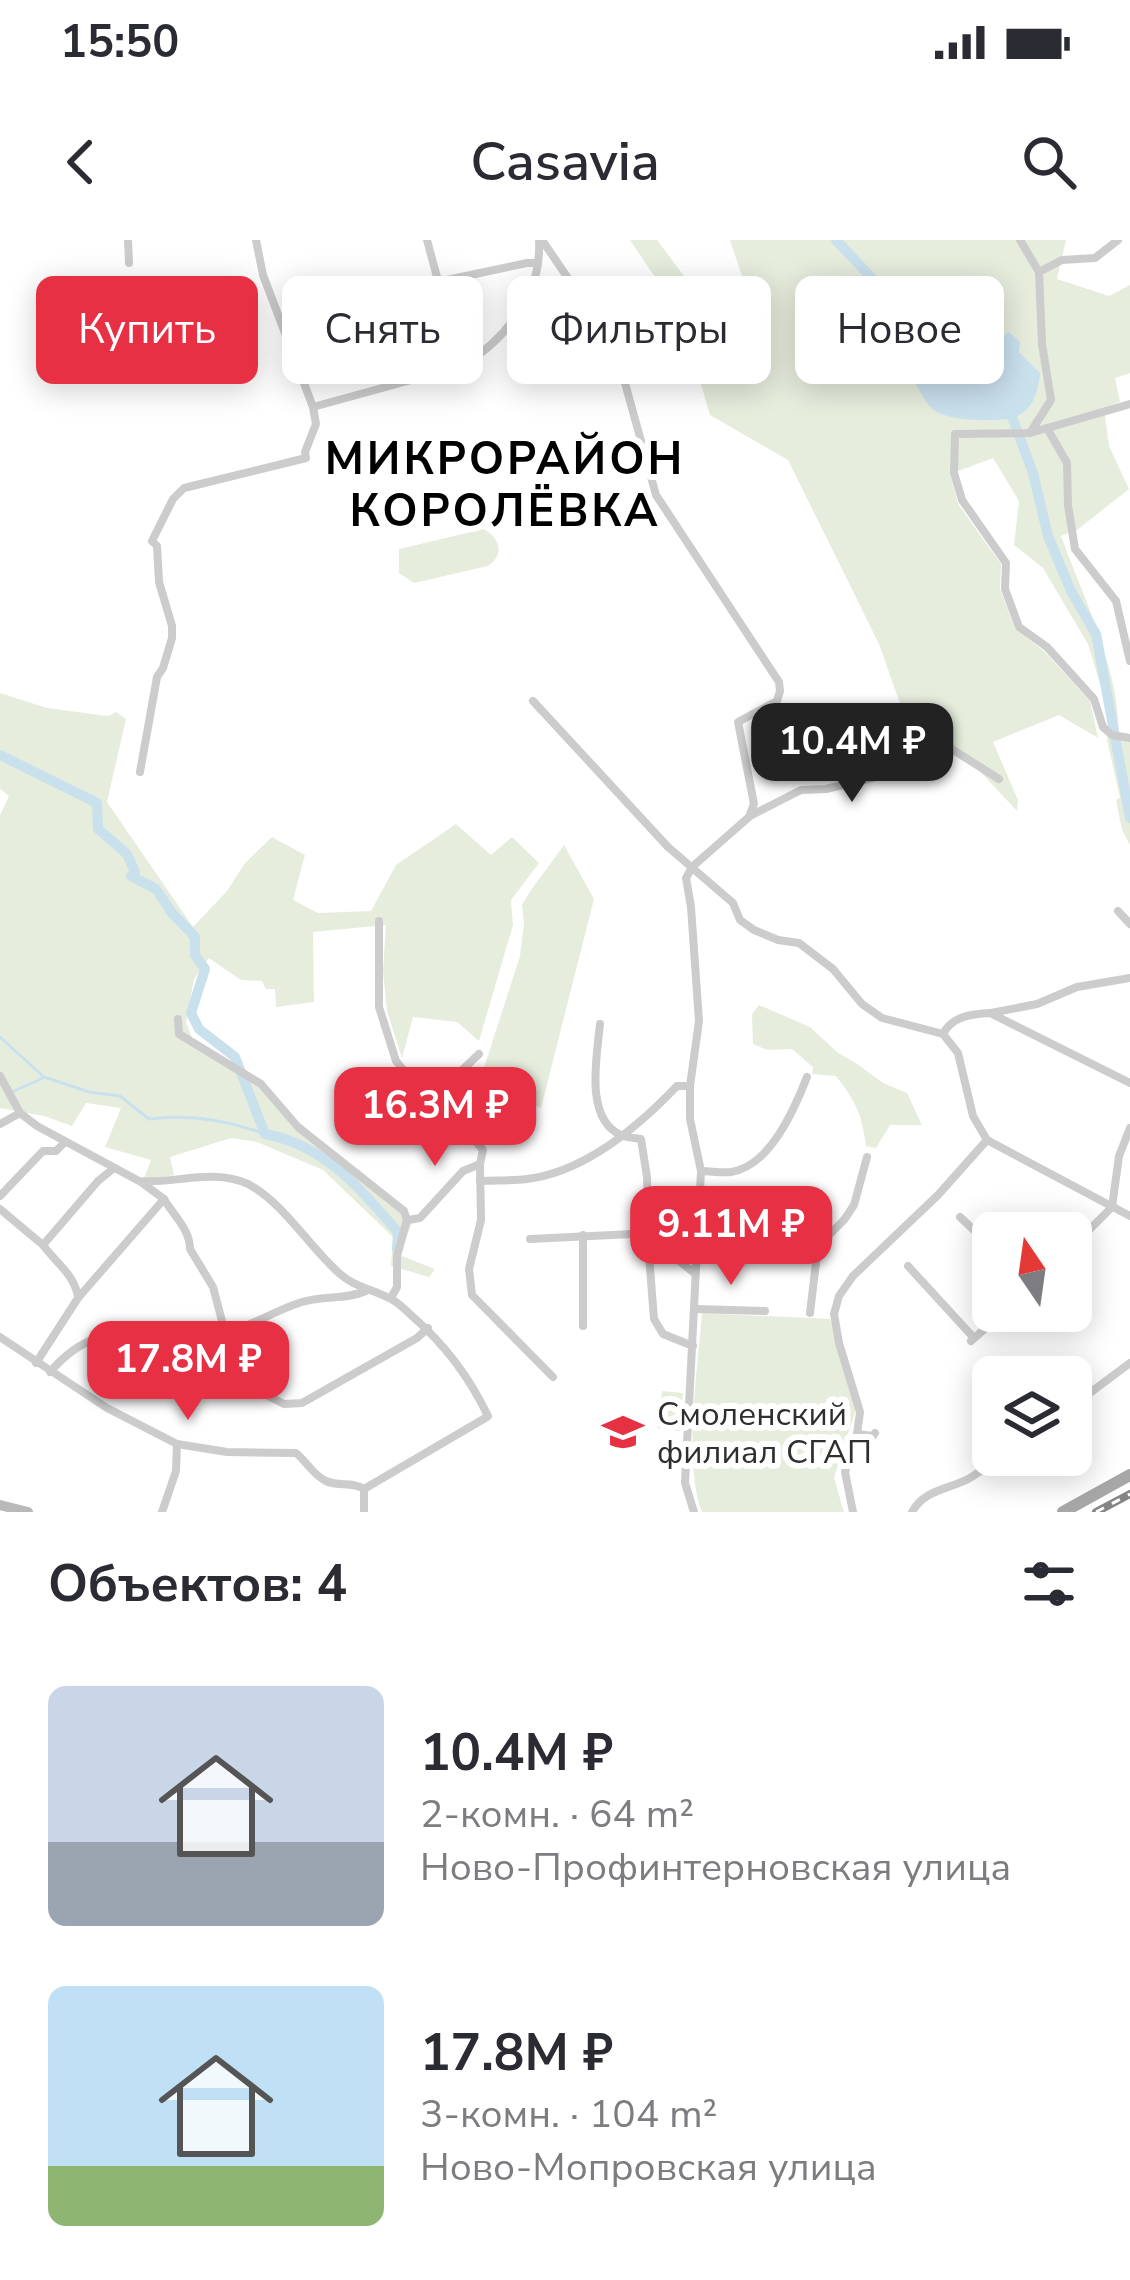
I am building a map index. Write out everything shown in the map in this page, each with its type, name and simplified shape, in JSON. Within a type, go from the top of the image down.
[{"type":"main road","points":[[1063,1512],[1130,1475]]},
{"type":"main road","points":[[0,1505],[28,1512]]},
{"type":"street","points":[[128,240],[129,263]]},
{"type":"street","points":[[140,772],[157,677],[172,638],[159,582],[158,546],[152,541],[184,488],[306,458],[316,424],[263,275],[256,240]]},
{"type":"street","points":[[427,240],[442,281],[538,263]]},
{"type":"street","points":[[313,407],[462,366],[482,354],[524,304],[533,284],[540,240]]},
{"type":"street","points":[[540,240],[574,287],[608,318],[656,495],[779,682],[777,700],[738,722],[754,804],[748,817]]},
{"type":"street","points":[[1021,240],[1039,272],[1042,344],[1051,400],[1030,433]]},
{"type":"street","points":[[1039,272],[1062,260],[1095,258],[1118,240]]},
{"type":"street","points":[[1129,404],[1030,433],[955,434],[954,473],[962,500],[1006,563],[1005,589],[1019,626],[1047,647],[1094,699],[1103,727],[1112,735],[1130,738]]},
{"type":"street","points":[[1047,428],[1066,463],[1075,549],[1117,601],[1130,661]]},
{"type":"street","points":[[532,700],[640,818],[733,902],[740,920],[766,935],[799,943],[882,1018],[944,1034],[958,1053],[974,1116],[987,1140],[1130,1216]]},
{"type":"street","points":[[694,1512],[685,1483],[701,1171],[690,1119],[699,1022],[686,878],[692,867],[748,817],[801,790],[884,775],[947,746],[999,779]]},
{"type":"street","points":[[1118,911],[1130,924]]},
{"type":"street","points":[[379,921],[379,1007],[396,1061],[411,1079],[440,1099],[483,1150],[481,1220],[469,1269],[472,1295],[553,1377]]},
{"type":"street","points":[[944,1034],[948,1025],[970,1015],[1036,1004],[1077,987],[1130,978]]},
{"type":"street","points":[[990,1013],[1130,1083]]},
{"type":"street","points":[[178,1019],[178,1034],[261,1084],[298,1126],[404,1211],[407,1220],[397,1256],[397,1287],[391,1298]]},
{"type":"street","points":[[600,1024],[594,1088],[603,1120],[621,1135],[641,1138],[654,1237],[649,1256],[654,1319],[663,1334],[693,1346]]},
{"type":"street","points":[[440,1099],[479,1054]]},
{"type":"street","points":[[0,1076],[20,1113],[164,1199],[181,1222],[190,1249],[213,1287],[223,1334],[241,1367],[270,1397],[284,1404],[302,1403],[428,1328]]},
{"type":"street","points":[[701,1171],[744,1168],[764,1155],[807,1077]]},
{"type":"street","points":[[480,1181],[532,1178],[573,1164],[610,1146],[677,1086],[690,1086]]},
{"type":"street","points":[[0,1124],[20,1113]]},
{"type":"street","points":[[1092,1227],[1112,1207],[1119,1156],[1130,1128]]},
{"type":"street","points":[[853,1512],[845,1472],[857,1434],[859,1403],[839,1343],[834,1314],[839,1296],[853,1276],[938,1195],[987,1140]]},
{"type":"street","points":[[0,1196],[43,1151],[56,1151],[66,1142]]},
{"type":"street","points":[[810,1313],[818,1246],[854,1205],[867,1157]]},
{"type":"street","points":[[407,1220],[420,1218],[463,1171],[480,1163]]},
{"type":"street","points":[[43,1245],[98,1180],[114,1168]]},
{"type":"street","points":[[139,1181],[193,1176],[251,1185],[342,1275],[367,1291],[391,1298],[448,1350],[489,1416],[364,1489]]},
{"type":"street","points":[[36,1363],[78,1298],[164,1199]]},
{"type":"street","points":[[0,1209],[43,1245],[75,1282],[78,1298]]},
{"type":"street","points":[[960,1216],[972,1228]]},
{"type":"street","points":[[583,1235],[583,1326]]},
{"type":"street","points":[[530,1239],[654,1237],[695,1274]]},
{"type":"street","points":[[908,1266],[972,1340],[981,1332]]},
{"type":"street","points":[[50,1372],[81,1343],[111,1334],[130,1330],[191,1338],[223,1334],[303,1301],[353,1297],[367,1291]]},
{"type":"street","points":[[695,1309],[765,1311]]},
{"type":"street","points":[[0,1337],[107,1408],[177,1444],[227,1452],[296,1453],[321,1479],[364,1489]]},
{"type":"street","points":[[1092,1391],[1130,1363]]},
{"type":"street","points":[[857,1434],[875,1433]]},
{"type":"street","points":[[162,1512],[176,1472],[177,1444]]},
{"type":"street","points":[[911,1512],[932,1492],[973,1476]]},
{"type":"street","points":[[364,1489],[364,1512]]},
{"type":"green space","points":[[630,240],[657,240],[684,276],[654,276]]},
{"type":"green space","points":[[730,240],[1066,240],[1057,279],[1109,296],[1130,285],[1130,373],[1115,378],[1120,402],[1104,408],[1109,446],[1129,489],[1077,530],[1061,536],[1108,663],[1118,738],[1130,741],[1130,845],[1116,800],[1120,798],[1107,740],[1104,697],[1088,644],[1043,568],[1014,545],[1019,501],[993,458],[950,474],[958,504],[1001,564],[1000,589],[1015,629],[1044,651],[1090,701],[1098,738],[1059,715],[993,742],[1018,800],[1017,811],[961,751],[928,755],[914,743],[879,644],[788,460],[710,415],[701,384],[771,384],[771,276],[742,276]]},
{"type":"green space","points":[[484,529],[498,547],[497,557],[488,566],[414,583],[399,573],[399,549]]},
{"type":"green space","points":[[0,693],[47,708],[108,716],[116,712],[126,719],[107,802],[193,927],[272,837],[305,855],[293,900],[318,913],[371,911],[396,865],[456,824],[491,855],[512,837],[539,863],[511,900],[513,925],[479,1041],[457,1022],[413,1017],[402,1058],[387,1011],[386,925],[313,932],[314,1002],[276,1007],[275,989],[266,989],[262,981],[241,980],[209,958],[194,979],[186,1022],[194,1043],[241,1070],[412,1223],[399,1255],[435,1269],[429,1277],[391,1266],[393,1237],[323,1170],[257,1142],[231,1138],[170,1157],[174,1175],[143,1181],[151,1160],[105,1147],[121,1108],[86,1103],[72,1126],[0,1108],[0,815],[9,796],[0,789]]},
{"type":"green space","points":[[564,845],[594,899],[541,1108],[501,1090],[483,1071],[520,956],[522,905]]},
{"type":"green space","points":[[759,1005],[810,1027],[838,1053],[907,1093],[922,1125],[890,1125],[876,1148],[866,1146],[857,1109],[836,1076],[812,1074],[813,1067],[792,1049],[767,1050],[753,1044],[752,1014]]},
{"type":"green space","points":[[702,1313],[830,1319],[856,1409],[834,1478],[844,1512],[702,1512],[693,1442]]},
{"type":"green space","points":[[662,1391],[683,1393],[679,1431],[657,1428]]},
{"type":"water","points":[[1009,332],[1020,342],[1019,352],[1040,373],[1030,405],[1021,414],[1003,419],[938,413],[916,384],[1004,384],[1004,335]]},
{"type":"waterway","points":[[836,240],[870,276]]},
{"type":"waterway","points":[[1009,409],[1033,473],[1048,536],[1096,634],[1130,818]]},
{"type":"waterway","points":[[0,755],[97,803],[98,829],[127,854],[135,872],[131,876],[156,889],[195,937],[195,955],[205,969],[191,1013],[199,1029],[235,1057],[265,1134],[306,1148],[339,1171],[398,1232],[397,1249]]},
{"type":"waterway","points":[[0,1037],[44,1077],[89,1092],[120,1096],[149,1119],[208,1119],[265,1134]]},
{"type":"waterway","points":[[14,1091],[43,1078]]},
{"type":"railway","points":[[1096,1512],[1130,1494]]},
{"type":"place","name":"Смоленский филиал СГАП","points":[[623,1432]]},
{"type":"district","name":"МИКРОРАЙОН КОРОЛЁВКА","points":[[505,484]]}]
